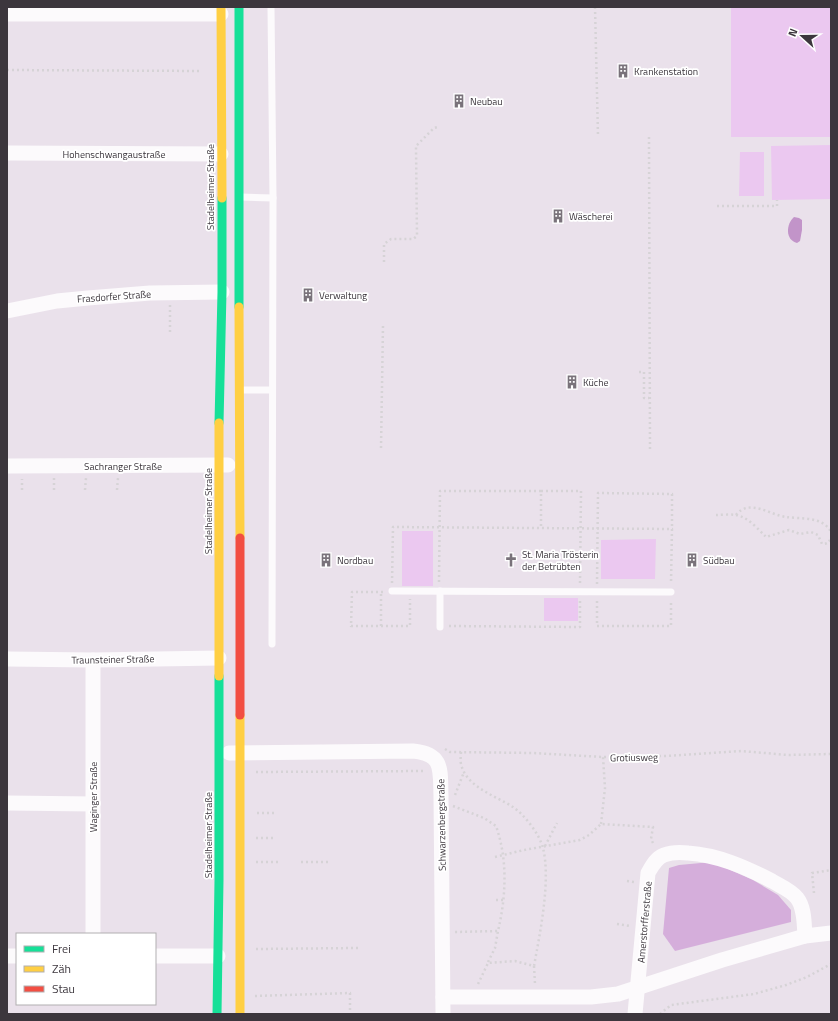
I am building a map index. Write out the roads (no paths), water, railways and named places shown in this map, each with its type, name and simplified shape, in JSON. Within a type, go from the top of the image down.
[{"type":"main road","points":[[240,7],[240,1014]]},
{"type":"main road","name":"Stadelheimer Straße","points":[[217,1014],[219,658],[218,465],[222,292],[221,10]]},
{"type":"street","points":[[7,14],[147,10],[221,10]]},
{"type":"street","name":"Hohenschwangaustraße","points":[[7,153],[221,154]]},
{"type":"street","name":"Frasdorfer Straße","points":[[7,312],[57,301],[170,292],[222,292]]},
{"type":"street","name":"Sachranger Straße","points":[[7,466],[240,465]]},
{"type":"street","name":"Traunsteiner Straße","points":[[7,659],[93,660],[219,658]]},
{"type":"street","name":"Waginger Straße","points":[[93,660],[93,933]]},
{"type":"street","name":"Schwarzenbergstraße","points":[[218,753],[412,751],[423,752],[432,756],[436,760],[440,767],[447,804],[442,932],[443,1014]]},
{"type":"street","points":[[7,803],[93,804]]},
{"type":"street","name":"Amerstorfferstraße","points":[[635,1014],[648,873],[652,865],[662,856],[680,852],[704,854],[756,873],[784,888],[798,898],[802,907],[805,936]]},
{"type":"street","points":[[443,997],[591,997],[618,994],[722,960],[805,936],[831,933]]},
{"type":"street","points":[[156,956],[218,956]]},
{"type":"lane","points":[[271,7],[273,198],[272,644]]},
{"type":"lane","points":[[240,197],[273,198]]},
{"type":"lane","points":[[240,390],[272,390]]},
{"type":"lane","points":[[392,590],[671,592]]},
{"type":"lane","points":[[440,591],[440,626]]},
{"type":"place","name":"Krankenstation","points":[[623,71]]},
{"type":"place","name":"Neubau","points":[[459,101]]},
{"type":"place","name":"Wäscherei","points":[[558,216]]},
{"type":"place","name":"Verwaltung","points":[[308,295]]},
{"type":"place","name":"Küche","points":[[572,382]]},
{"type":"place","name":"Nordbau","points":[[326,560]]},
{"type":"place","name":"St. Maria Trösterin der Betrübten","points":[[511,560]]},
{"type":"place","name":"Südbau","points":[[692,560]]}]
